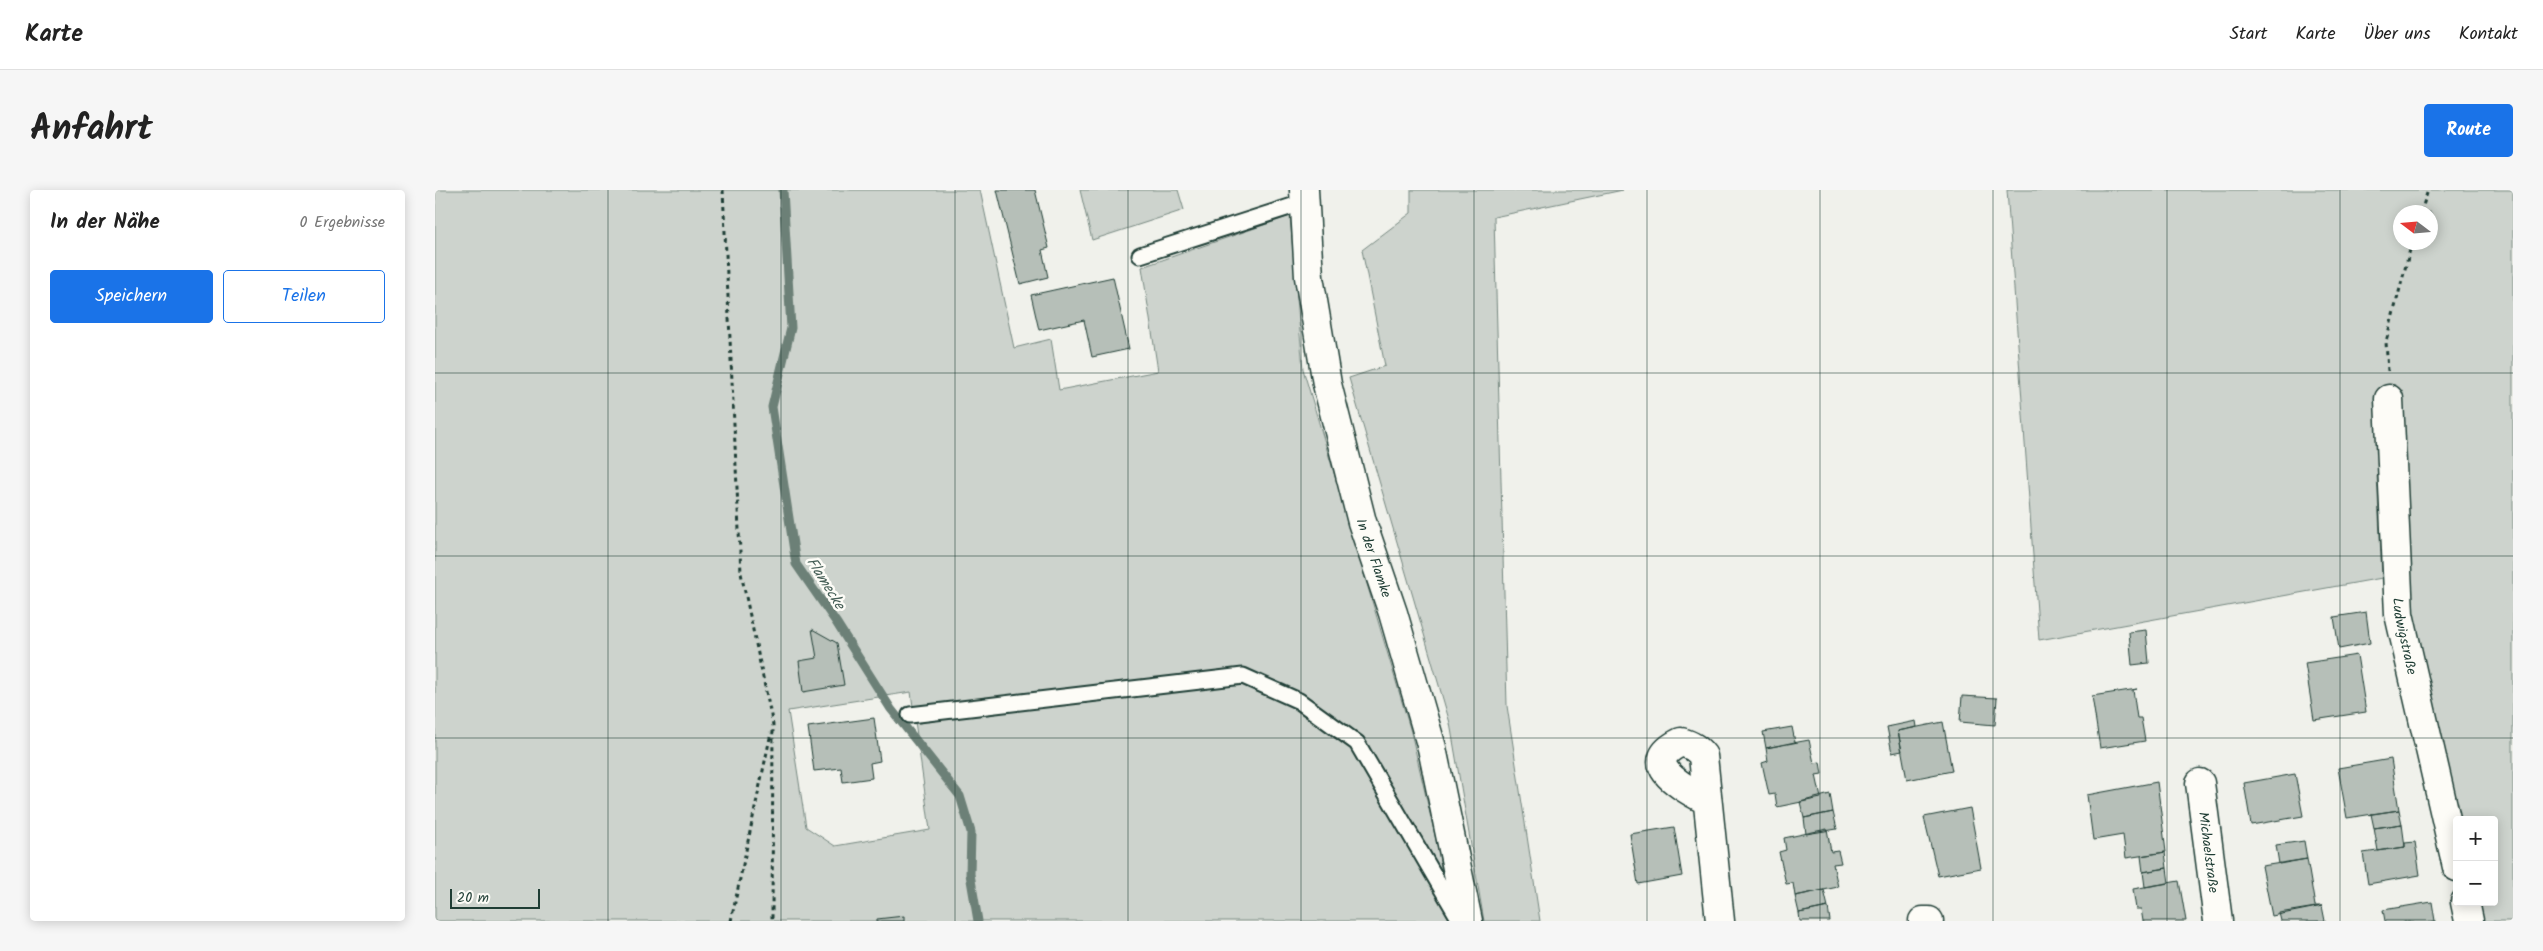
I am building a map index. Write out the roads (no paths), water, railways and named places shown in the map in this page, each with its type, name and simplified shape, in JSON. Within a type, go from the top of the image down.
[{"type":"street","name":"In der Flamke","points":[[1304,196],[1309,277],[1327,384],[1362,522],[1393,613],[1432,748],[1468,921]]},
{"type":"street","name":"Ludwigstraße","points":[[2389,399],[2399,614],[2456,861]]},
{"type":"street","name":"Michaelstraße","points":[[2200,783],[2218,921]]},
{"type":"street","points":[[1707,800],[1720,921]]},
{"type":"street","points":[[2466,906],[2469,921]]},
{"type":"street","points":[[1923,921],[1929,921]]},
{"type":"lane","points":[[1140,255],[1304,196]]},
{"type":"lane","points":[[910,715],[1243,676],[1299,701],[1357,743],[1461,921]]},
{"type":"waterway","name":"Flamecke","points":[[783,190],[791,328],[772,407],[796,564],[836,622],[891,709],[960,796],[971,832],[970,874],[978,921]]}]
